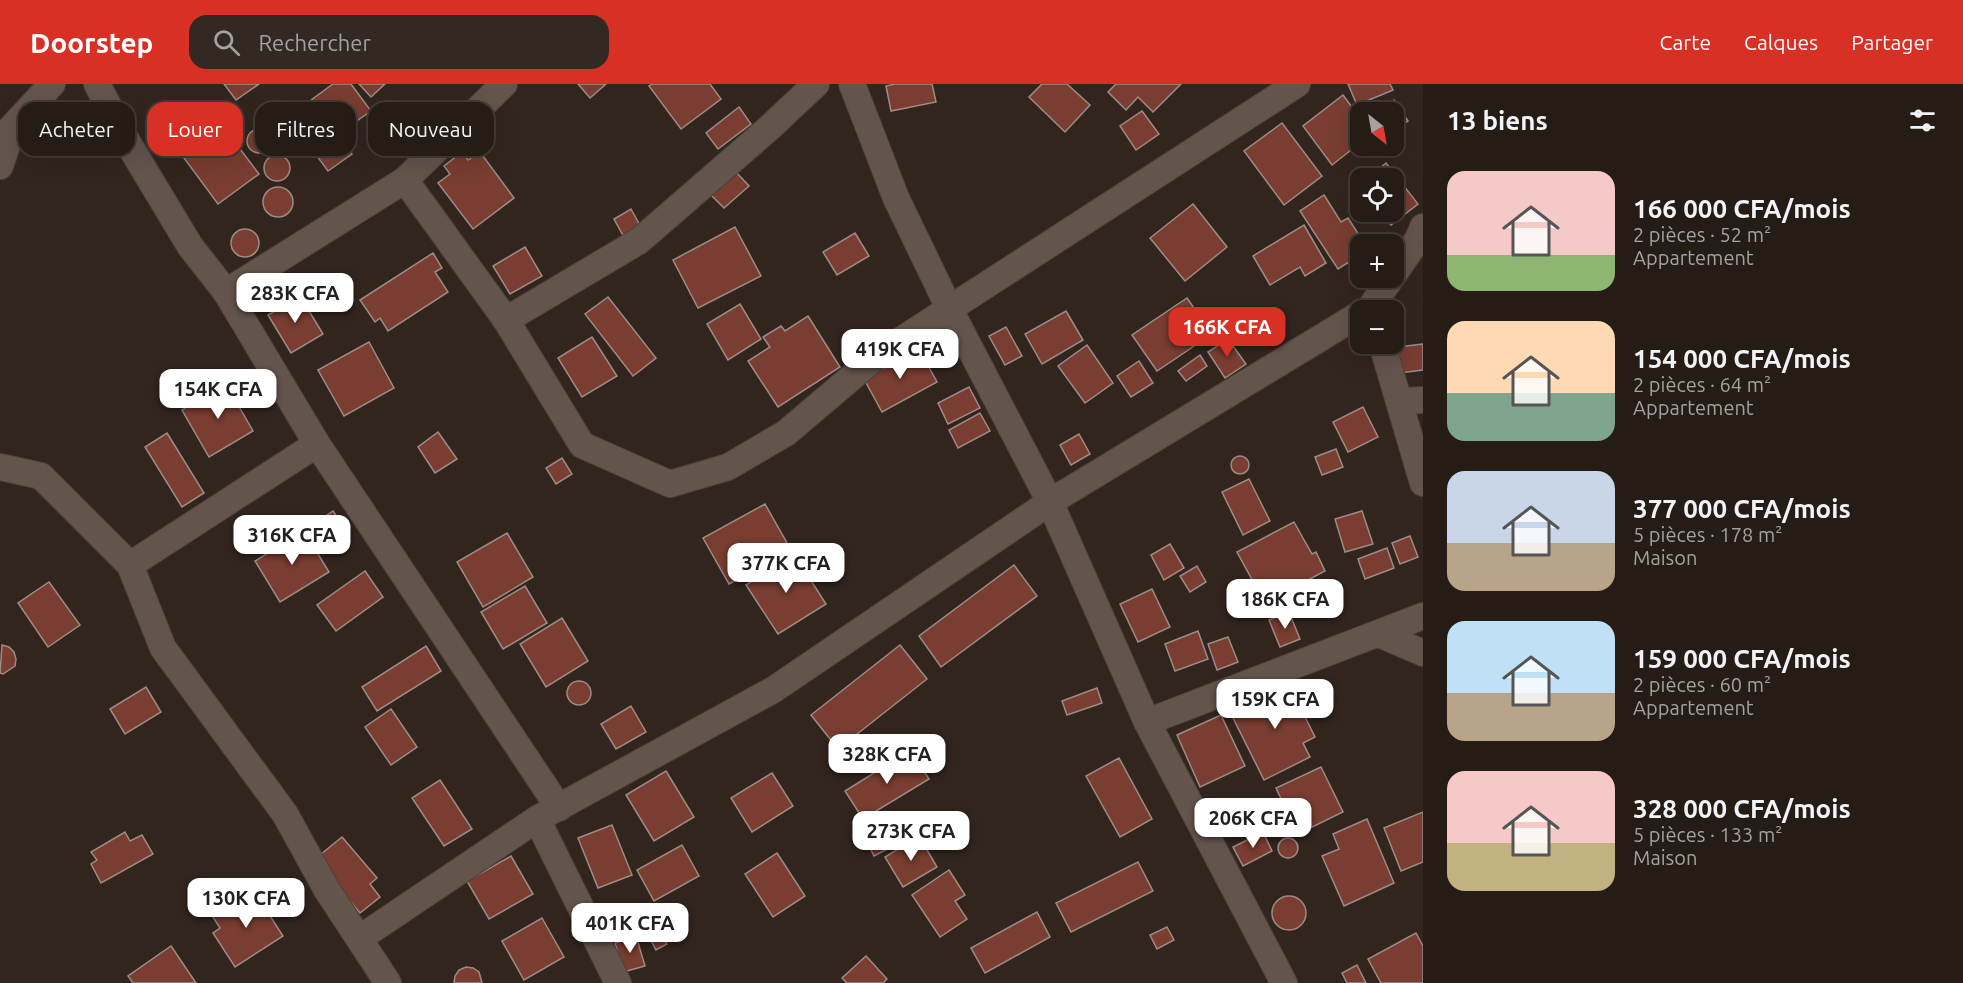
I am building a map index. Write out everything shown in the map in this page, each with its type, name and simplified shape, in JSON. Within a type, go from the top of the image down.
[{"type":"street","points":[[0,166],[6,134],[52,84]]},
{"type":"street","points":[[98,84],[125,138],[190,246],[226,292],[317,444],[548,813],[618,983]]},
{"type":"street","points":[[226,292],[405,180],[504,84]]},
{"type":"street","points":[[506,320],[639,241],[767,130],[816,84]]},
{"type":"street","points":[[852,84],[896,198],[950,310],[1050,502],[1147,722],[1284,983]]},
{"type":"street","points":[[405,180],[506,320],[582,445],[670,484],[728,467],[786,433],[878,355],[1297,84]]},
{"type":"street","points":[[1404,257],[1423,227]]},
{"type":"street","points":[[360,938],[548,813],[773,690],[1050,502],[1350,320]]},
{"type":"street","points":[[1387,354],[1411,400],[1423,483]]},
{"type":"street","points":[[130,565],[317,444]]},
{"type":"street","points":[[0,467],[41,476],[130,565],[163,648],[285,814],[327,890],[388,983]]},
{"type":"street","points":[[1147,722],[1423,616]]},
{"type":"street","points":[[1379,634],[1423,653]]},
{"type":"building","points":[[224,84],[259,84],[236,100]]},
{"type":"building","points":[[333,84],[351,84],[368,107],[368,113],[356,121],[356,102],[308,102]]},
{"type":"building","points":[[359,84],[385,84],[371,97]]},
{"type":"building","points":[[578,84],[606,84],[590,98]]},
{"type":"building","points":[[652,84],[710,84],[721,99],[681,129],[649,86]]},
{"type":"building","points":[[932,84],[936,102],[891,111],[886,86]]},
{"type":"building","points":[[1042,84],[1067,84],[1090,105],[1065,132],[1029,97]]},
{"type":"building","points":[[1116,84],[1181,84],[1153,112],[1138,97],[1126,110],[1108,92]]},
{"type":"building","points":[[1348,84],[1390,84],[1393,90],[1364,102],[1356,102]]},
{"type":"building","points":[[1343,95],[1350,104],[1350,151],[1332,165],[1303,126]]},
{"type":"building","points":[[739,107],[751,124],[718,149],[706,133]]},
{"type":"building","points":[[1142,111],[1159,134],[1136,150],[1120,126]]},
{"type":"building","points":[[1282,123],[1322,176],[1284,205],[1244,151]]},
{"type":"building","points":[[255,130],[255,152],[247,141]]},
{"type":"building","points":[[243,153],[259,174],[218,204],[182,156],[243,156]]},
{"type":"building","points":[[272,156],[282,156],[289,163],[289,173],[282,180],[272,180],[265,173],[265,163]]},
{"type":"building","points":[[317,156],[349,156],[328,171]]},
{"type":"building","points":[[457,156],[465,156],[468,160],[474,156],[483,156],[514,198],[473,229],[438,183],[450,174],[444,166]]},
{"type":"building","points":[[1386,163],[1390,168],[1380,168]]},
{"type":"building","points":[[736,172],[749,186],[724,208],[711,195]]},
{"type":"building","points":[[1404,186],[1418,204],[1404,215]]},
{"type":"building","points":[[278,187],[284,188],[292,196],[292,208],[284,216],[278,217],[272,216],[264,208],[263,202],[264,196],[272,188]]},
{"type":"building","points":[[1324,195],[1341,222],[1348,218],[1358,234],[1350,234],[1350,261],[1338,269],[1300,211]]},
{"type":"building","points":[[1193,204],[1227,247],[1185,281],[1150,238]]},
{"type":"building","points":[[631,209],[642,229],[625,239],[614,219]]},
{"type":"building","points":[[1304,225],[1326,263],[1305,276],[1300,267],[1270,285],[1253,256]]},
{"type":"building","points":[[735,227],[761,276],[698,308],[673,260]]},
{"type":"building","points":[[245,229],[255,233],[259,243],[255,253],[245,257],[235,253],[231,243],[235,233]]},
{"type":"building","points":[[855,233],[869,256],[837,275],[823,252]]},
{"type":"building","points":[[525,247],[542,276],[510,294],[493,266]]},
{"type":"building","points":[[433,253],[442,268],[435,272],[448,292],[388,331],[380,318],[375,322],[360,300]]},
{"type":"building","points":[[300,296],[323,334],[291,353],[268,315]]},
{"type":"building","points":[[608,297],[656,358],[633,376],[585,314]]},
{"type":"building","points":[[1187,298],[1212,334],[1157,371],[1132,335]]},
{"type":"building","points":[[740,304],[761,339],[728,360],[707,324]]},
{"type":"building","points":[[1066,311],[1083,340],[1042,364],[1025,334]]},
{"type":"building","points":[[808,316],[840,367],[778,407],[748,361],[770,347],[763,337],[781,326],[785,331]]},
{"type":"building","points":[[1006,327],[1022,356],[1005,365],[989,336]]},
{"type":"building","points":[[592,337],[617,376],[582,397],[558,358]]},
{"type":"building","points":[[1228,339],[1246,364],[1225,378],[1208,352]]},
{"type":"building","points":[[369,342],[394,388],[344,416],[318,370]]},
{"type":"building","points":[[1423,344],[1423,370],[1400,373],[1399,354],[1404,354],[1404,346]]},
{"type":"building","points":[[1087,345],[1113,383],[1085,403],[1058,366]]},
{"type":"building","points":[[919,349],[937,382],[882,412],[864,379]]},
{"type":"building","points":[[1200,355],[1207,366],[1186,381],[1178,371]]},
{"type":"building","points":[[1139,361],[1153,383],[1131,397],[1117,376]]},
{"type":"building","points":[[226,384],[253,431],[209,457],[182,410]]},
{"type":"building","points":[[969,387],[980,408],[948,424],[938,403]]},
{"type":"building","points":[[1363,407],[1378,437],[1348,452],[1333,422]]},
{"type":"building","points":[[980,413],[990,431],[958,448],[949,430]]},
{"type":"building","points":[[438,432],[457,459],[435,473],[418,447]]},
{"type":"building","points":[[167,433],[204,493],[182,507],[145,447]]},
{"type":"building","points":[[1079,434],[1090,454],[1071,465],[1060,445]]},
{"type":"building","points":[[1336,449],[1343,467],[1322,475],[1315,457]]},
{"type":"building","points":[[1236,456],[1244,456],[1249,461],[1247,472],[1236,474],[1231,469],[1231,461]]},
{"type":"building","points":[[562,458],[572,474],[556,484],[546,468]]},
{"type":"building","points":[[1249,479],[1270,521],[1243,535],[1222,492]]},
{"type":"building","points":[[765,504],[791,550],[729,584],[703,538]]},
{"type":"building","points":[[333,511],[348,533],[329,546],[314,524]]},
{"type":"building","points":[[1362,511],[1373,544],[1345,552],[1335,519]]},
{"type":"building","points":[[1294,522],[1312,554],[1316,552],[1325,571],[1293,588],[1290,583],[1262,598],[1237,552]]},
{"type":"building","points":[[304,531],[329,572],[280,602],[255,561]]},
{"type":"building","points":[[507,533],[533,577],[483,607],[457,562]]},
{"type":"building","points":[[1410,536],[1418,557],[1400,564],[1392,543]]},
{"type":"building","points":[[1170,544],[1184,568],[1164,580],[1151,555]]},
{"type":"building","points":[[1387,548],[1394,568],[1365,579],[1358,559]]},
{"type":"building","points":[[794,554],[826,604],[778,634],[746,585]]},
{"type":"building","points":[[1014,565],[1037,596],[941,667],[919,636]]},
{"type":"building","points":[[1197,566],[1206,582],[1190,592],[1180,576]]},
{"type":"building","points":[[365,571],[383,597],[336,631],[317,605]]},
{"type":"building","points":[[49,582],[80,625],[48,647],[18,603]]},
{"type":"building","points":[[525,586],[547,623],[503,649],[481,612]]},
{"type":"building","points":[[1152,589],[1170,627],[1138,642],[1120,604]]},
{"type":"building","points":[[1289,612],[1300,639],[1280,647],[1269,620]]},
{"type":"building","points":[[562,618],[588,661],[546,687],[520,644]]},
{"type":"building","points":[[1198,631],[1208,659],[1175,671],[1165,644]]},
{"type":"building","points":[[1228,637],[1238,662],[1217,670],[1208,644]]},
{"type":"building","points":[[2,645],[14,652],[16,659],[15,666],[3,674],[0,673]]},
{"type":"building","points":[[900,645],[927,679],[838,749],[811,715]]},
{"type":"building","points":[[426,646],[441,671],[377,711],[362,687]]},
{"type":"building","points":[[1285,677],[1315,737],[1303,743],[1310,757],[1264,780],[1231,714],[1272,694],[1267,686]]},
{"type":"building","points":[[579,681],[584,682],[590,688],[590,698],[584,704],[579,705],[574,704],[568,698],[567,693],[568,688],[574,682]]},
{"type":"building","points":[[146,687],[161,712],[125,734],[110,709]]},
{"type":"building","points":[[1097,688],[1102,703],[1067,715],[1062,701]]},
{"type":"building","points":[[631,706],[646,732],[616,749],[601,724]]},
{"type":"building","points":[[391,709],[417,747],[391,765],[365,727]]},
{"type":"building","points":[[1221,715],[1245,766],[1200,787],[1177,735]]},
{"type":"building","points":[[911,750],[929,779],[863,819],[845,791]]},
{"type":"building","points":[[1119,758],[1152,819],[1120,837],[1086,776]]},
{"type":"building","points":[[1321,767],[1343,812],[1298,834],[1276,788]]},
{"type":"building","points":[[666,771],[694,817],[654,841],[626,795]]},
{"type":"building","points":[[772,773],[793,806],[752,832],[731,798]]},
{"type":"building","points":[[440,780],[472,829],[444,846],[412,798]]},
{"type":"building","points":[[1423,812],[1423,862],[1401,871],[1384,828]]},
{"type":"building","points":[[891,815],[903,841],[874,856],[861,830]]},
{"type":"building","points":[[1367,819],[1394,883],[1344,906],[1322,856],[1339,849],[1333,834]]},
{"type":"building","points":[[612,825],[632,875],[598,888],[578,838]]},
{"type":"building","points":[[125,832],[130,841],[142,835],[153,854],[101,883],[91,864],[97,860],[91,852]]},
{"type":"building","points":[[1263,832],[1272,851],[1243,866],[1233,847]]},
{"type":"building","points":[[919,836],[937,867],[903,887],[885,857]]},
{"type":"building","points":[[342,837],[377,878],[370,884],[380,897],[360,913],[315,859]]},
{"type":"building","points":[[1288,838],[1295,841],[1298,848],[1295,855],[1288,858],[1281,855],[1278,848],[1281,841]]},
{"type":"building","points":[[682,845],[699,876],[654,901],[637,870]]},
{"type":"building","points":[[777,853],[805,896],[773,917],[745,874]]},
{"type":"building","points":[[511,856],[533,894],[489,919],[467,881]]},
{"type":"building","points":[[1138,862],[1153,891],[1071,932],[1056,903]]},
{"type":"building","points":[[949,870],[965,895],[955,901],[967,919],[940,937],[912,895]]},
{"type":"building","points":[[254,891],[283,936],[235,967],[213,933],[220,928],[213,917]]},
{"type":"building","points":[[1289,896],[1301,901],[1306,913],[1301,925],[1289,930],[1277,925],[1272,913],[1277,901]]},
{"type":"building","points":[[1037,912],[1050,937],[985,973],[971,948]]},
{"type":"building","points":[[542,918],[564,957],[524,980],[502,941]]},
{"type":"building","points":[[1167,927],[1174,940],[1157,949],[1150,935]]},
{"type":"building","points":[[658,929],[667,944],[656,950],[648,935]]},
{"type":"building","points":[[1416,933],[1423,946],[1423,983],[1381,983],[1368,959]]},
{"type":"building","points":[[636,936],[645,966],[623,972],[615,943]]},
{"type":"building","points":[[171,946],[196,983],[133,983],[128,976]]},
{"type":"building","points":[[866,956],[887,979],[883,983],[847,983],[842,978]]},
{"type":"building","points":[[1357,965],[1366,983],[1347,983],[1342,973]]},
{"type":"building","points":[[466,967],[479,972],[482,983],[454,983],[459,970]]}]
